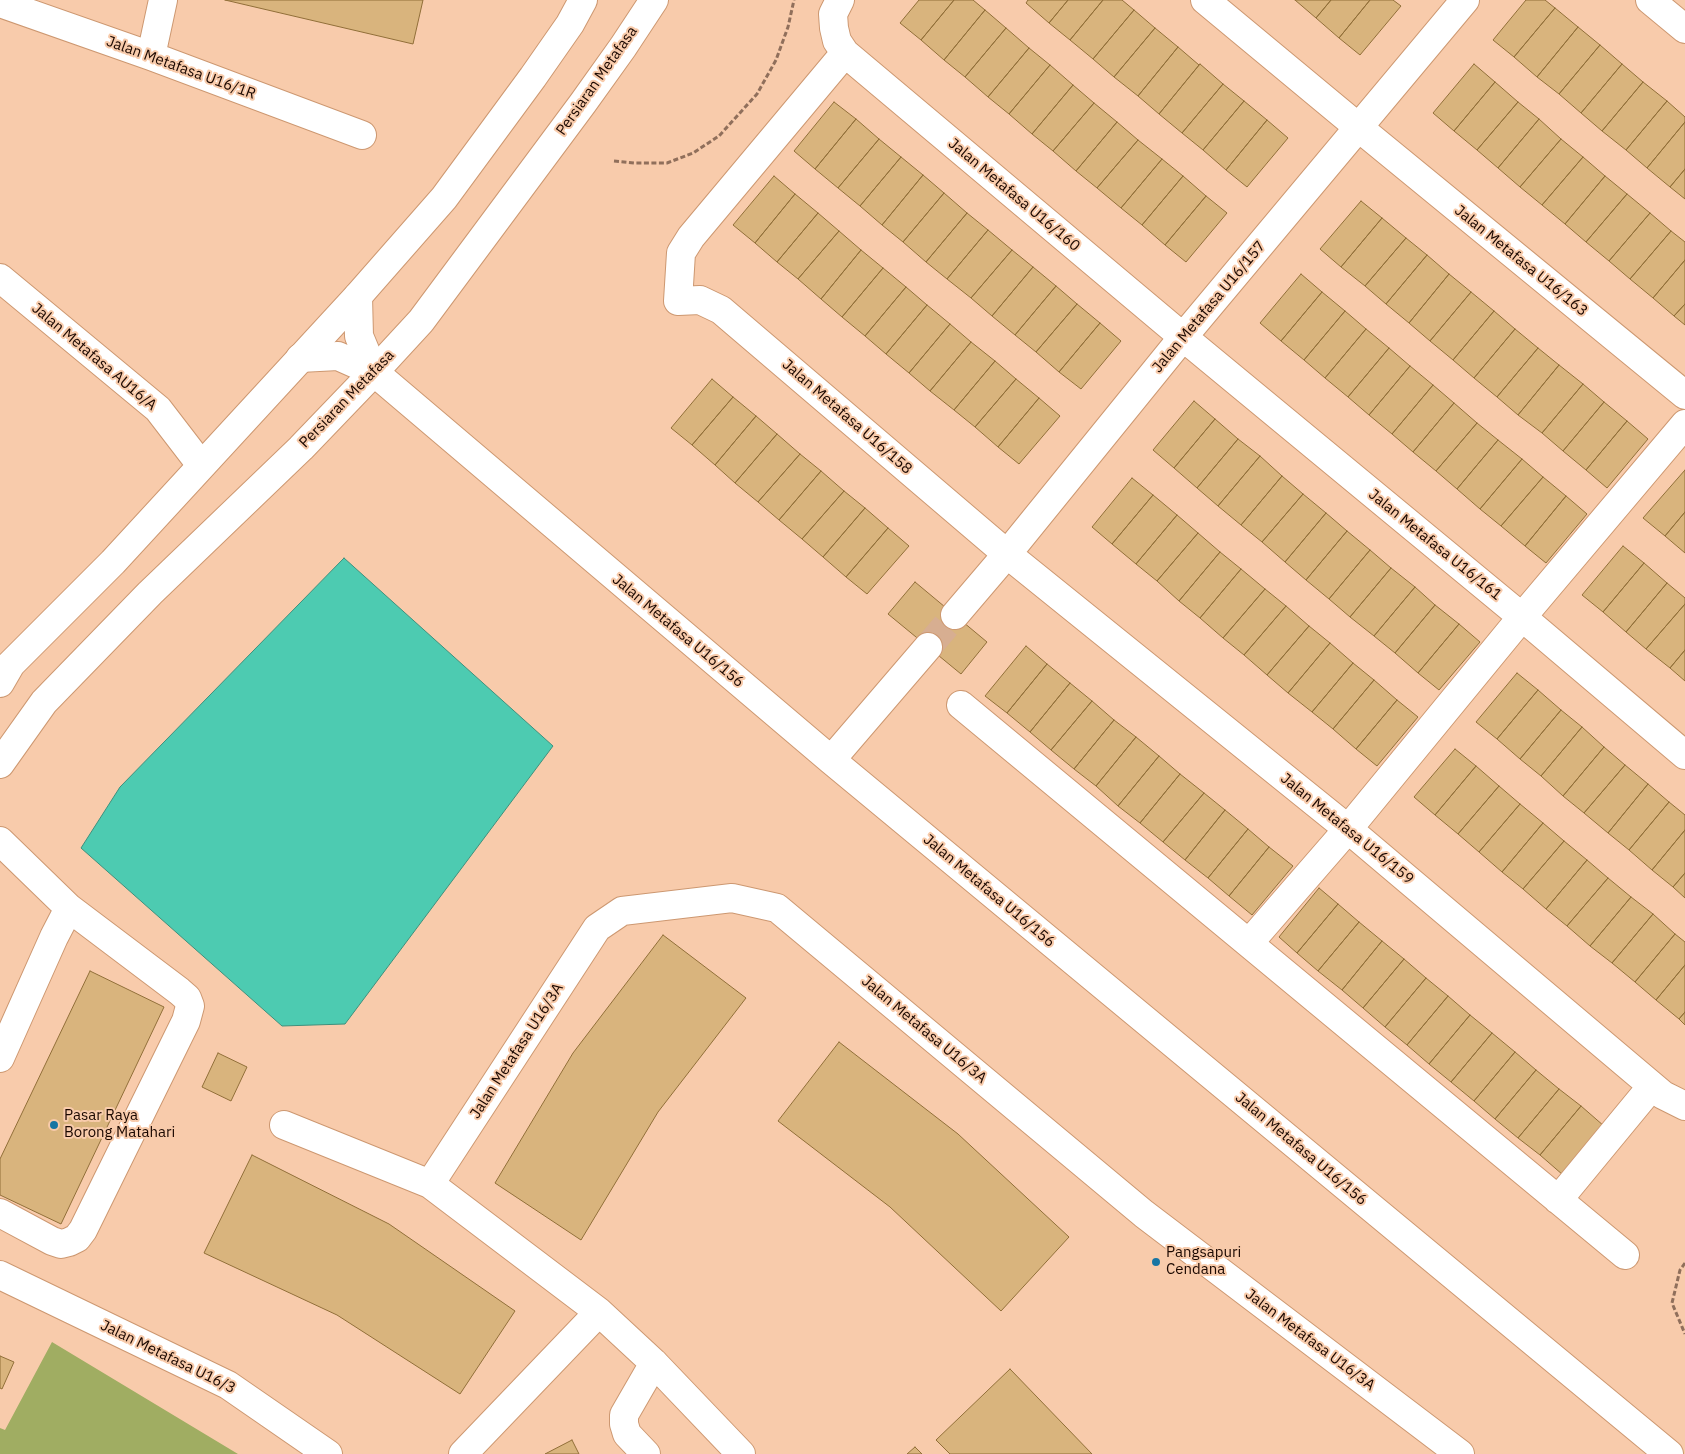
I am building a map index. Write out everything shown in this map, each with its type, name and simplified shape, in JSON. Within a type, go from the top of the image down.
[{"type":"street","points":[[151,56],[163,0]]},
{"type":"street","points":[[0,683],[12,664],[113,562],[358,296],[444,198],[533,77],[570,24],[583,0]]},
{"type":"street","name":"Persiaran Metafasa","points":[[0,764],[44,702],[150,593],[301,448],[421,321],[623,47],[654,0]]},
{"type":"street","points":[[840,0],[833,14],[834,28],[837,41],[845,53]]},
{"type":"street","name":"Jalan Metafasa U16/163","points":[[1205,0],[1685,395]]},
{"type":"street","name":"Jalan Metafasa U16/157","points":[[955,615],[1183,337],[1465,0]]},
{"type":"street","points":[[1650,0],[1685,29]]},
{"type":"street","name":"Jalan Metafasa U16/1R","points":[[0,3],[151,56],[362,135]]},
{"type":"street","name":"Jalan Metafasa U16/158","points":[[845,53],[691,237],[681,253],[678,301],[700,300],[721,310],[1006,554]]},
{"type":"street","name":"Jalan Metafasa U16/160","points":[[845,53],[1183,337]]},
{"type":"street","name":"Jalan Metafasa AU16/A","points":[[0,278],[158,409],[202,465]]},
{"type":"street","name":"Jalan Metafasa U16/156","points":[[358,296],[359,336],[374,372],[831,760],[1669,1454]]},
{"type":"street","name":"Jalan Metafasa U16/161","points":[[1183,337],[1522,617],[1685,756]]},
{"type":"street","points":[[300,358],[338,356],[374,372]]},
{"type":"street","points":[[1249,943],[1348,829],[1522,617],[1685,424]]},
{"type":"street","name":"Jalan Metafasa U16/159","points":[[1006,554],[1348,829],[1663,1095],[1685,1106]]},
{"type":"street","points":[[831,760],[928,647]]},
{"type":"street","points":[[961,705],[1625,1254]]},
{"type":"street","points":[[0,841],[69,908],[179,991],[186,998],[190,1006],[186,1021],[83,1230],[77,1238],[61,1244],[52,1241],[0,1212]]},
{"type":"street","name":"Jalan Metafasa U16/3A","points":[[430,1184],[597,928],[622,911],[732,898],[777,908],[1144,1214],[1460,1454]]},
{"type":"street","points":[[0,1058],[54,937],[69,908]]},
{"type":"street","points":[[1558,1200],[1652,1086]]},
{"type":"street","points":[[284,1125],[430,1184],[599,1312],[654,1363],[741,1454]]},
{"type":"street","name":"Jalan Metafasa U16/3","points":[[0,1276],[228,1384],[328,1454]]},
{"type":"street","points":[[463,1454],[599,1312]]},
{"type":"street","points":[[646,1454],[627,1434],[624,1414],[654,1363]]},
{"type":"path","points":[[614,161],[667,163],[693,153],[719,136],[757,94],[776,60],[788,26],[794,0]]},
{"type":"path","points":[[1685,1263],[1680,1270],[1672,1304],[1685,1334]]},
{"type":"green space","points":[[52,1342],[238,1454],[0,1454],[0,1428],[5,1430]]},
{"type":"water","points":[[344,558],[553,746],[345,1024],[282,1026],[81,848],[120,787]]},
{"type":"building","points":[[225,0],[423,0],[413,44]]},
{"type":"building","points":[[919,0],[954,0],[921,40],[900,23]]},
{"type":"building","points":[[954,0],[973,0],[985,10],[944,60],[921,40]]},
{"type":"building","points":[[1028,0],[1068,0],[1049,23],[1026,3]]},
{"type":"building","points":[[1068,0],[1103,0],[1070,40],[1049,23]]},
{"type":"building","points":[[1103,0],[1122,0],[1134,10],[1093,59],[1070,40]]},
{"type":"building","points":[[1295,0],[1331,0],[1316,18]]},
{"type":"building","points":[[1331,0],[1370,0],[1339,38],[1316,18]]},
{"type":"building","points":[[1370,0],[1393,0],[1401,6],[1360,55],[1339,38]]},
{"type":"building","points":[[1526,0],[1545,0],[1555,8],[1514,57],[1493,40]]},
{"type":"building","points":[[1555,8],[1578,27],[1537,77],[1514,57]]},
{"type":"building","points":[[985,10],[1006,28],[965,77],[944,60]]},
{"type":"building","points":[[1134,10],[1155,28],[1114,77],[1093,59]]},
{"type":"building","points":[[1578,27],[1600,45],[1559,94],[1537,77]]},
{"type":"building","points":[[1006,28],[1029,48],[988,97],[965,77]]},
{"type":"building","points":[[1155,28],[1178,47],[1138,96],[1114,77]]},
{"type":"building","points":[[1600,45],[1622,64],[1581,113],[1559,94]]},
{"type":"building","points":[[1178,47],[1199,65],[1159,114],[1138,96]]},
{"type":"building","points":[[1029,48],[1050,65],[1009,114],[988,97]]},
{"type":"building","points":[[1200,64],[1223,84],[1182,133],[1159,114]]},
{"type":"building","points":[[1474,64],[1495,82],[1454,131],[1433,113]]},
{"type":"building","points":[[1622,64],[1643,82],[1602,131],[1581,113]]},
{"type":"building","points":[[1050,65],[1073,85],[1032,134],[1009,114]]},
{"type":"building","points":[[1495,82],[1518,102],[1477,150],[1454,131]]},
{"type":"building","points":[[1643,82],[1667,101],[1626,150],[1602,131]]},
{"type":"building","points":[[1223,84],[1244,101],[1203,150],[1182,133]]},
{"type":"building","points":[[1073,85],[1094,103],[1053,151],[1032,134]]},
{"type":"building","points":[[1244,101],[1267,120],[1226,170],[1203,150]]},
{"type":"building","points":[[1667,101],[1685,117],[1685,122],[1647,168],[1626,150]]},
{"type":"building","points":[[834,102],[856,119],[815,169],[794,151]]},
{"type":"building","points":[[1518,102],[1539,119],[1498,168],[1477,150]]},
{"type":"building","points":[[1094,103],[1117,122],[1076,171],[1053,151]]},
{"type":"building","points":[[856,119],[879,139],[838,188],[815,169]]},
{"type":"building","points":[[1539,119],[1561,139],[1520,187],[1498,168]]},
{"type":"building","points":[[1267,120],[1288,138],[1247,187],[1226,170]]},
{"type":"building","points":[[1117,122],[1138,140],[1097,188],[1076,171]]},
{"type":"building","points":[[1685,122],[1685,169],[1670,187],[1647,168]]},
{"type":"building","points":[[879,139],[901,157],[860,206],[838,188]]},
{"type":"building","points":[[1561,139],[1583,157],[1542,205],[1520,187]]},
{"type":"building","points":[[1138,140],[1162,159],[1121,208],[1097,188]]},
{"type":"building","points":[[901,157],[923,175],[882,225],[860,206]]},
{"type":"building","points":[[1583,157],[1605,176],[1565,224],[1542,205]]},
{"type":"building","points":[[1162,159],[1183,176],[1142,225],[1121,208]]},
{"type":"building","points":[[1685,169],[1685,199],[1670,187]]},
{"type":"building","points":[[923,175],[944,193],[903,242],[882,225]]},
{"type":"building","points":[[774,176],[795,194],[755,243],[733,225]]},
{"type":"building","points":[[1183,176],[1206,196],[1165,245],[1142,225]]},
{"type":"building","points":[[1605,176],[1627,194],[1586,242],[1565,224]]},
{"type":"building","points":[[944,193],[967,213],[926,262],[903,242]]},
{"type":"building","points":[[795,194],[818,213],[777,262],[755,243]]},
{"type":"building","points":[[1627,194],[1650,213],[1609,261],[1586,242]]},
{"type":"building","points":[[1206,196],[1227,213],[1186,262],[1165,245]]},
{"type":"building","points":[[1361,201],[1382,218],[1341,267],[1320,249]]},
{"type":"building","points":[[818,213],[839,231],[798,279],[777,262]]},
{"type":"building","points":[[967,213],[988,230],[947,279],[926,262]]},
{"type":"building","points":[[1650,213],[1671,231],[1630,279],[1609,261]]},
{"type":"building","points":[[1382,218],[1406,238],[1365,286],[1341,267]]},
{"type":"building","points":[[988,230],[1012,250],[971,298],[947,279]]},
{"type":"building","points":[[839,231],[861,250],[821,299],[798,279]]},
{"type":"building","points":[[1671,231],[1685,242],[1685,260],[1653,298],[1630,279]]},
{"type":"building","points":[[1406,238],[1427,255],[1386,304],[1365,286]]},
{"type":"building","points":[[861,250],[883,268],[842,317],[821,299]]},
{"type":"building","points":[[1012,250],[1033,267],[992,316],[971,298]]},
{"type":"building","points":[[1427,255],[1449,274],[1409,323],[1386,304]]},
{"type":"building","points":[[1685,260],[1685,304],[1674,316],[1653,298]]},
{"type":"building","points":[[1033,267],[1056,286],[1015,335],[992,316]]},
{"type":"building","points":[[883,268],[906,287],[865,336],[842,317]]},
{"type":"building","points":[[1301,274],[1322,292],[1281,341],[1260,323]]},
{"type":"building","points":[[1449,274],[1471,292],[1430,341],[1409,323]]},
{"type":"building","points":[[1056,286],[1077,304],[1036,352],[1015,335]]},
{"type":"building","points":[[906,287],[927,305],[886,354],[865,336]]},
{"type":"building","points":[[1322,292],[1345,311],[1304,360],[1281,341]]},
{"type":"building","points":[[1471,292],[1494,311],[1453,360],[1430,341]]},
{"type":"building","points":[[1077,304],[1100,323],[1059,372],[1036,352]]},
{"type":"building","points":[[1685,304],[1685,325],[1674,316]]},
{"type":"building","points":[[927,305],[950,324],[909,373],[886,354]]},
{"type":"building","points":[[1345,311],[1366,329],[1325,378],[1304,360]]},
{"type":"building","points":[[1494,311],[1515,329],[1474,378],[1453,360]]},
{"type":"building","points":[[1100,323],[1121,341],[1081,389],[1059,372]]},
{"type":"building","points":[[950,324],[971,342],[930,391],[909,373]]},
{"type":"building","points":[[1366,329],[1389,348],[1348,397],[1325,378]]},
{"type":"building","points":[[1515,329],[1538,348],[1497,397],[1474,378]]},
{"type":"building","points":[[971,342],[995,361],[954,410],[930,391]]},
{"type":"building","points":[[1389,348],[1410,366],[1369,415],[1348,397]]},
{"type":"building","points":[[1538,348],[1559,365],[1518,415],[1497,397]]},
{"type":"building","points":[[995,361],[1016,379],[975,427],[954,410]]},
{"type":"building","points":[[1559,365],[1583,384],[1542,433],[1518,415]]},
{"type":"building","points":[[1410,366],[1433,385],[1392,434],[1369,415]]},
{"type":"building","points":[[712,379],[733,397],[692,445],[671,428]]},
{"type":"building","points":[[1016,379],[1039,398],[998,447],[975,427]]},
{"type":"building","points":[[1583,384],[1604,402],[1563,451],[1542,433]]},
{"type":"building","points":[[1433,385],[1454,403],[1413,452],[1392,434]]},
{"type":"building","points":[[733,397],[756,416],[715,465],[692,445]]},
{"type":"building","points":[[1039,398],[1060,416],[1019,464],[998,447]]},
{"type":"building","points":[[1194,401],[1215,419],[1174,468],[1153,450]]},
{"type":"building","points":[[1604,402],[1627,421],[1586,470],[1563,451]]},
{"type":"building","points":[[1454,403],[1477,423],[1436,471],[1413,452]]},
{"type":"building","points":[[756,416],[777,434],[735,483],[715,465]]},
{"type":"building","points":[[1215,419],[1238,439],[1197,488],[1174,468]]},
{"type":"building","points":[[1627,421],[1648,439],[1607,488],[1586,470]]},
{"type":"building","points":[[1477,423],[1498,440],[1457,489],[1436,471]]},
{"type":"building","points":[[777,434],[800,454],[758,502],[735,483]]},
{"type":"building","points":[[1238,439],[1260,456],[1218,506],[1197,488]]},
{"type":"building","points":[[1498,440],[1522,459],[1480,509],[1457,489]]},
{"type":"building","points":[[800,454],[821,471],[779,520],[758,502]]},
{"type":"building","points":[[1260,456],[1282,476],[1241,525],[1218,506]]},
{"type":"building","points":[[1522,459],[1543,477],[1501,526],[1480,509]]},
{"type":"building","points":[[1685,470],[1685,512],[1665,536],[1643,518]]},
{"type":"building","points":[[821,471],[844,491],[802,539],[779,520]]},
{"type":"building","points":[[1282,476],[1303,494],[1262,542],[1241,525]]},
{"type":"building","points":[[1543,477],[1566,496],[1525,546],[1501,526]]},
{"type":"building","points":[[1132,478],[1153,495],[1112,544],[1092,527]]},
{"type":"building","points":[[844,491],[865,508],[823,557],[802,539]]},
{"type":"building","points":[[1303,494],[1326,513],[1285,562],[1262,542]]},
{"type":"building","points":[[1153,495],[1177,515],[1136,564],[1112,544]]},
{"type":"building","points":[[1566,496],[1587,514],[1546,563],[1525,546]]},
{"type":"building","points":[[865,508],[888,528],[846,577],[823,557]]},
{"type":"building","points":[[1685,512],[1685,553],[1665,536]]},
{"type":"building","points":[[1326,513],[1347,531],[1306,580],[1285,562]]},
{"type":"building","points":[[1177,515],[1198,533],[1157,581],[1136,564]]},
{"type":"building","points":[[888,528],[909,546],[867,594],[846,577]]},
{"type":"building","points":[[1347,531],[1370,550],[1329,599],[1306,580]]},
{"type":"building","points":[[1198,533],[1220,552],[1179,601],[1157,581]]},
{"type":"building","points":[[1623,546],[1644,563],[1603,612],[1582,595]]},
{"type":"building","points":[[1370,550],[1391,568],[1350,617],[1329,599]]},
{"type":"building","points":[[1220,552],[1241,569],[1200,618],[1179,601]]},
{"type":"building","points":[[1644,563],[1667,583],[1626,632],[1603,612]]},
{"type":"building","points":[[1391,568],[1415,587],[1374,636],[1350,617]]},
{"type":"building","points":[[1241,569],[1265,589],[1223,638],[1200,618]]},
{"type":"building","points":[[915,582],[987,642],[961,674],[888,614]]},
{"type":"building","points":[[1667,583],[1685,598],[1685,604],[1646,649],[1626,632]]},
{"type":"building","points":[[1415,587],[1435,605],[1395,653],[1374,636]]},
{"type":"building","points":[[1265,589],[1286,606],[1244,655],[1223,638]]},
{"type":"building","points":[[1685,604],[1685,650],[1670,668],[1646,649]]},
{"type":"building","points":[[1435,605],[1459,624],[1418,673],[1395,653]]},
{"type":"building","points":[[1286,606],[1309,626],[1267,675],[1244,655]]},
{"type":"building","points":[[1459,624],[1480,642],[1439,690],[1418,673]]},
{"type":"building","points":[[1309,626],[1330,643],[1288,693],[1267,675]]},
{"type":"building","points":[[1330,643],[1353,663],[1312,712],[1288,693]]},
{"type":"building","points":[[1026,646],[1047,664],[1007,713],[985,696]]},
{"type":"building","points":[[1685,650],[1685,681],[1670,668]]},
{"type":"building","points":[[1353,663],[1374,680],[1333,729],[1312,712]]},
{"type":"building","points":[[1047,664],[1070,683],[1030,732],[1007,713]]},
{"type":"building","points":[[1517,673],[1538,690],[1497,739],[1476,722]]},
{"type":"building","points":[[1374,680],[1397,700],[1356,749],[1333,729]]},
{"type":"building","points":[[1070,683],[1092,701],[1051,750],[1030,732]]},
{"type":"building","points":[[1538,690],[1561,710],[1520,759],[1497,739]]},
{"type":"building","points":[[1397,700],[1418,717],[1377,766],[1356,749]]},
{"type":"building","points":[[1092,701],[1114,720],[1074,769],[1051,750]]},
{"type":"building","points":[[1561,710],[1582,727],[1541,776],[1520,759]]},
{"type":"building","points":[[1114,720],[1136,737],[1096,786],[1074,769]]},
{"type":"building","points":[[1582,727],[1604,747],[1563,796],[1541,776]]},
{"type":"building","points":[[1136,737],[1159,756],[1118,806],[1096,786]]},
{"type":"building","points":[[1604,747],[1625,765],[1584,813],[1563,796]]},
{"type":"building","points":[[1455,749],[1476,766],[1435,815],[1414,797]]},
{"type":"building","points":[[1159,756],[1180,774],[1140,823],[1118,806]]},
{"type":"building","points":[[1625,765],[1648,784],[1608,833],[1584,813]]},
{"type":"building","points":[[1476,766],[1499,786],[1458,834],[1435,815]]},
{"type":"building","points":[[1180,774],[1204,793],[1163,842],[1140,823]]},
{"type":"building","points":[[1648,784],[1669,802],[1629,850],[1608,833]]},
{"type":"building","points":[[1499,786],[1520,804],[1479,852],[1458,834]]},
{"type":"building","points":[[1204,793],[1225,810],[1185,860],[1163,842]]},
{"type":"building","points":[[1669,802],[1685,815],[1685,830],[1652,870],[1629,850]]},
{"type":"building","points":[[1520,804],[1543,823],[1502,872],[1479,852]]},
{"type":"building","points":[[1225,810],[1248,829],[1208,878],[1185,860]]},
{"type":"building","points":[[1543,823],[1564,841],[1523,889],[1502,872]]},
{"type":"building","points":[[1248,829],[1269,847],[1229,896],[1208,878]]},
{"type":"building","points":[[1685,830],[1685,873],[1673,887],[1652,870]]},
{"type":"building","points":[[1564,841],[1587,860],[1546,909],[1523,889]]},
{"type":"building","points":[[1269,847],[1293,866],[1252,915],[1229,896]]},
{"type":"building","points":[[1587,860],[1608,878],[1567,926],[1546,909]]},
{"type":"building","points":[[1685,873],[1685,898],[1673,887]]},
{"type":"building","points":[[1608,878],[1631,897],[1590,946],[1567,926]]},
{"type":"building","points":[[1319,888],[1338,904],[1297,953],[1279,937]]},
{"type":"building","points":[[1631,897],[1653,914],[1612,963],[1590,946]]},
{"type":"building","points":[[1338,904],[1359,922],[1318,971],[1297,953]]},
{"type":"building","points":[[1653,914],[1675,934],[1635,982],[1612,963]]},
{"type":"building","points":[[1359,922],[1382,941],[1342,990],[1318,971]]},
{"type":"building","points":[[1675,934],[1685,942],[1685,965],[1656,1000],[1635,982]]},
{"type":"building","points":[[663,935],[746,998],[658,1112],[581,1240],[495,1183],[573,1053]]},
{"type":"building","points":[[1382,941],[1404,959],[1363,1008],[1342,990]]},
{"type":"building","points":[[1404,959],[1426,978],[1385,1027],[1363,1008]]},
{"type":"building","points":[[1685,965],[1685,1012],[1679,1019],[1656,1000]]},
{"type":"building","points":[[90,971],[164,1007],[61,1224],[0,1195],[0,1159]]},
{"type":"building","points":[[1426,978],[1448,996],[1407,1045],[1385,1027]]},
{"type":"building","points":[[1448,996],[1470,1015],[1429,1064],[1407,1045]]},
{"type":"building","points":[[1685,1012],[1685,1025],[1679,1019]]},
{"type":"building","points":[[1470,1015],[1492,1033],[1451,1082],[1429,1064]]},
{"type":"building","points":[[1492,1033],[1515,1052],[1474,1101],[1451,1082]]},
{"type":"building","points":[[839,1042],[958,1134],[1069,1237],[1001,1311],[890,1207],[778,1121]]},
{"type":"building","points":[[1515,1052],[1536,1070],[1495,1119],[1474,1101]]},
{"type":"building","points":[[218,1053],[247,1067],[231,1101],[202,1087]]},
{"type":"building","points":[[1536,1070],[1559,1089],[1518,1138],[1495,1119]]},
{"type":"building","points":[[1559,1089],[1581,1106],[1540,1155],[1518,1138]]},
{"type":"building","points":[[1581,1106],[1604,1126],[1563,1175],[1540,1155]]},
{"type":"building","points":[[252,1155],[389,1224],[515,1311],[460,1394],[337,1315],[204,1253]]},
{"type":"building","points":[[0,1356],[14,1362],[2,1389],[0,1388]]},
{"type":"building","points":[[1010,1369],[1092,1454],[950,1454],[936,1440]]},
{"type":"building","points":[[572,1440],[579,1454],[545,1454]]},
{"type":"building","points":[[915,1447],[922,1454],[907,1454]]},
{"type":"tunnel","points":[[928,647],[955,615]]},
{"type":"place","name":"Pasar Raya Borong Matahari","points":[[54,1125]]},
{"type":"place","name":"Pangsapuri Cendana","points":[[1156,1262]]}]
